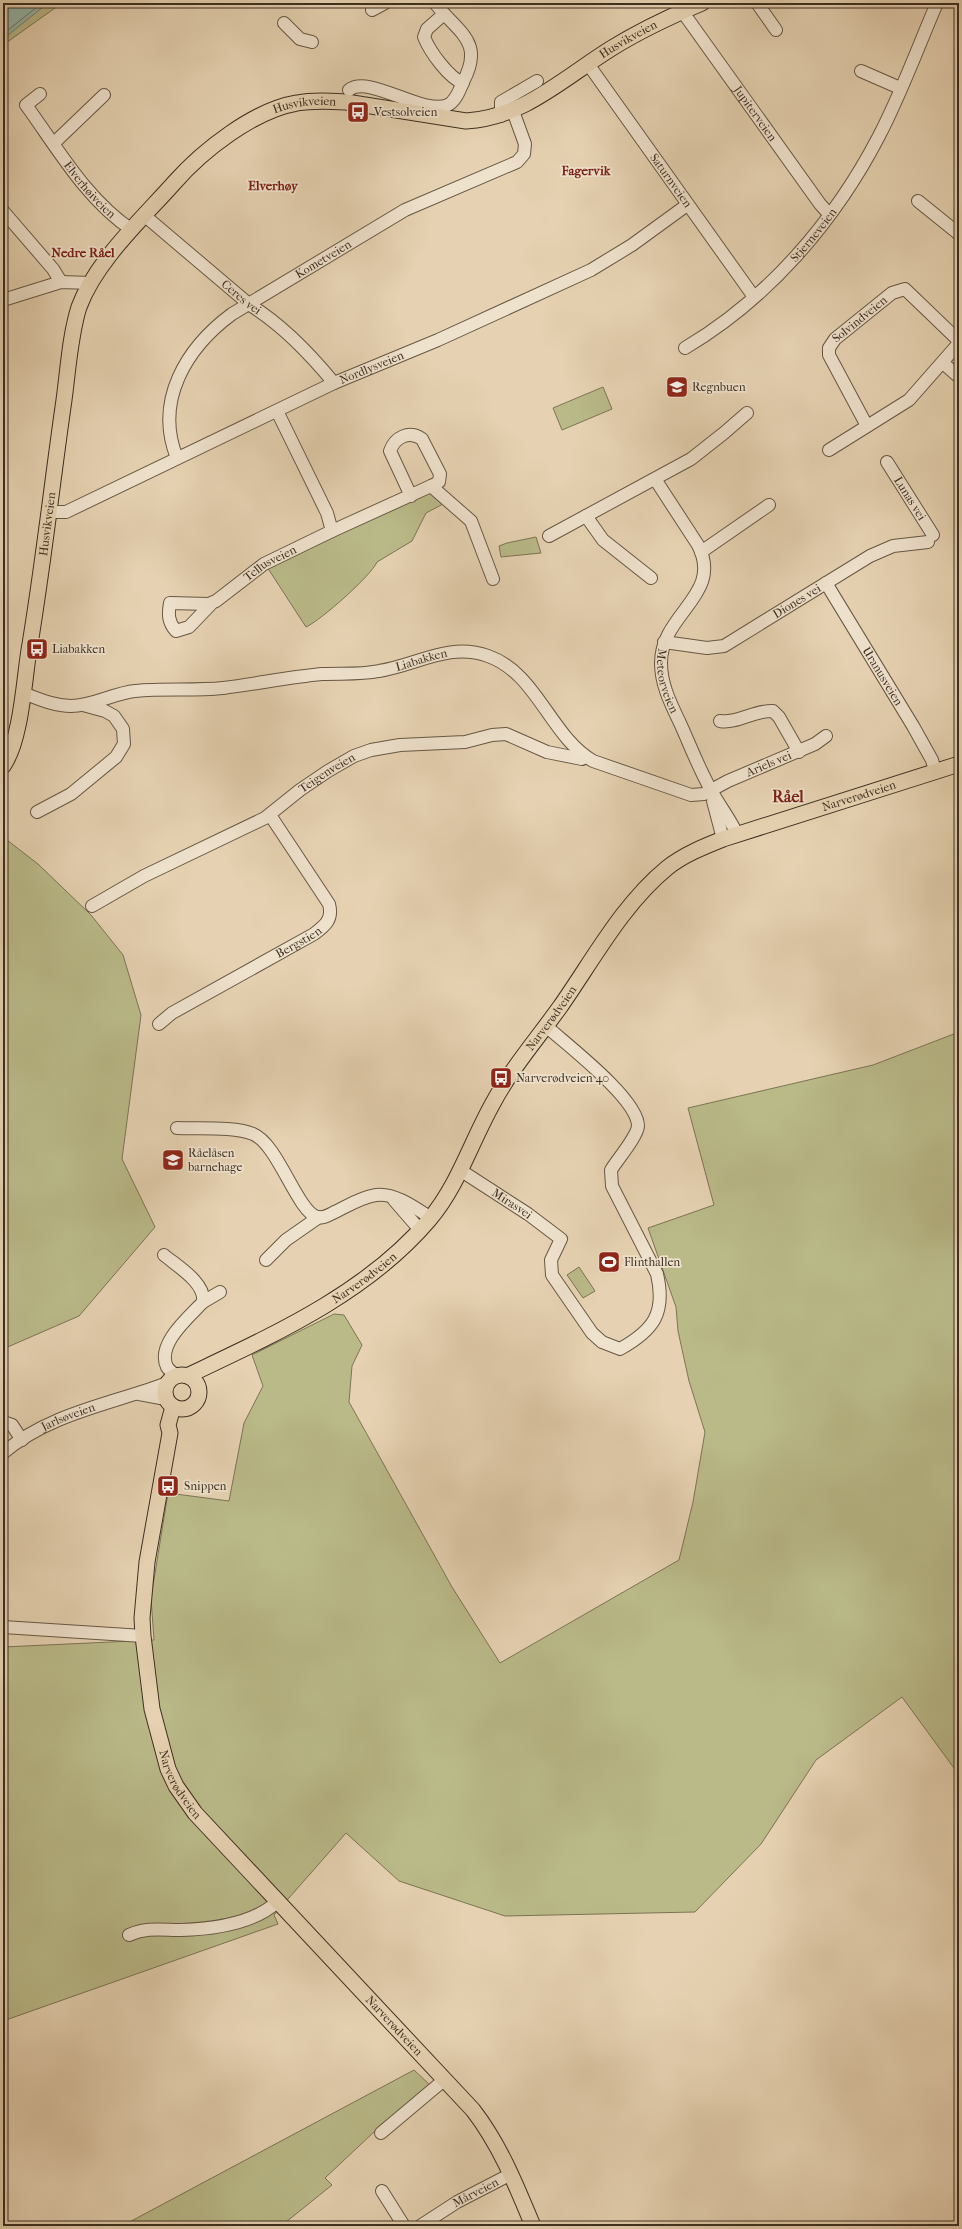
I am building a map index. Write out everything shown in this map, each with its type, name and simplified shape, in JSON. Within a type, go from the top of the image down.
[{"type":"main road","name":"Husvikveien","points":[[3,766],[12,748],[23,693],[75,323],[79,307],[91,283],[132,230],[183,172],[216,143],[260,116],[286,106],[329,101],[396,109],[466,121],[482,120],[507,113],[643,30],[702,3]]},
{"type":"main road","name":"Narverødveien","points":[[533,2226],[511,2174],[489,2132],[473,2110],[195,1813],[176,1786],[168,1769],[157,1732],[147,1677],[142,1636],[146,1568],[170,1433],[168,1425],[175,1405],[165,1388],[177,1378],[210,1365],[300,1320],[333,1300],[398,1252],[420,1230],[430,1218],[460,1170],[500,1090],[620,919],[651,882],[681,859],[723,839],[959,764]]},
{"type":"main road","name":"Narverødveien","points":[[175,1405],[191,1407],[198,1399],[198,1388],[210,1365]]},
{"type":"main road","points":[[177,1378],[196,1383],[198,1388]]},
{"type":"street","points":[[372,10],[385,3]]},
{"type":"street","points":[[350,90],[354,86],[366,85],[405,99],[442,106],[448,105],[455,99],[472,62],[471,49],[464,36],[435,3]]},
{"type":"street","points":[[757,3],[776,30]]},
{"type":"street","name":"Stjerneveien","points":[[685,348],[726,320],[754,297],[791,261],[844,195],[870,153],[937,3]]},
{"type":"street","name":"Jupiterveien","points":[[682,11],[820,204],[829,214]]},
{"type":"street","points":[[444,14],[428,28],[424,38],[434,55],[455,79],[463,83]]},
{"type":"street","points":[[284,23],[300,39],[312,42]]},
{"type":"street","name":"Saturnveien","points":[[588,64],[754,297]]},
{"type":"street","points":[[861,72],[900,88]]},
{"type":"street","points":[[507,113],[501,102],[537,81]]},
{"type":"street","name":"Elverhøiveien","points":[[40,94],[26,105],[54,143],[69,167],[92,194],[121,222],[132,230]]},
{"type":"street","points":[[54,143],[104,95]]},
{"type":"street","name":"Kometveien","points":[[177,458],[172,444],[169,422],[173,395],[179,374],[193,351],[214,329],[232,314],[250,305],[399,213],[518,162],[525,151],[525,144],[507,113]]},
{"type":"street","points":[[918,201],[959,234]]},
{"type":"street","name":"Nordlysveien","points":[[48,512],[66,512],[334,383],[431,343],[591,270],[632,245],[687,205]]},
{"type":"street","points":[[3,211],[53,269],[61,282]]},
{"type":"street","name":"Ceres vei","points":[[145,216],[250,305],[264,314],[320,366],[334,383]]},
{"type":"street","points":[[3,300],[61,282],[91,283]]},
{"type":"street","name":"Solvindveien","points":[[829,450],[909,400],[943,363],[959,342],[905,289],[892,293],[835,338],[829,348],[829,355],[867,426]]},
{"type":"street","points":[[943,363],[959,377]]},
{"type":"street","points":[[277,411],[326,513],[332,531]]},
{"type":"street","points":[[549,536],[655,479],[705,449],[747,413]]},
{"type":"street","points":[[411,496],[390,454],[390,449],[399,438],[409,435],[422,439],[440,474],[439,482],[431,486],[471,521],[493,579]]},
{"type":"street","name":"Lunas vei","points":[[887,462],[930,538]]},
{"type":"street","name":"Meteorveien","points":[[655,479],[701,552],[704,570],[701,587],[694,600],[670,628],[664,642],[661,661],[664,685],[711,790]]},
{"type":"street","name":"Tellusveien","points":[[213,602],[264,564],[431,486]]},
{"type":"street","points":[[701,552],[769,505]]},
{"type":"street","points":[[586,516],[603,540],[650,578]]},
{"type":"street","name":"Diones vei","points":[[664,642],[707,648],[724,646],[870,556],[887,548],[930,538]]},
{"type":"street","name":"Uranusveien","points":[[826,583],[913,726],[932,760],[935,771]]},
{"type":"street","name":"Liabakken","points":[[23,693],[58,705],[83,705],[135,691],[223,688],[297,676],[374,672],[443,652],[467,651],[490,657],[507,666],[530,690],[569,741],[584,756],[619,770],[662,783],[686,794],[700,795],[711,790]]},
{"type":"street","name":"Liabakken","points":[[37,812],[71,794],[116,757],[124,744],[123,729],[114,716],[105,711],[83,705]]},
{"type":"street","points":[[720,722],[726,722],[759,712],[773,711],[779,717],[799,752]]},
{"type":"street","name":"Teigenveien","points":[[92,906],[144,876],[228,835],[249,827],[270,815],[300,790],[328,771],[354,756],[371,750],[400,745],[469,741],[501,734],[516,737],[559,756],[582,759],[584,756]]},
{"type":"street","name":"Ariels vei","points":[[711,790],[728,781],[799,752],[826,736]]},
{"type":"street","points":[[711,790],[737,834]]},
{"type":"street","points":[[711,790],[723,839]]},
{"type":"street","name":"Bergstien","points":[[159,1024],[172,1013],[314,934],[329,921],[331,912],[329,904],[270,815]]},
{"type":"street","name":"Mirasvei","points":[[460,1170],[528,1214],[561,1240],[551,1260],[552,1275],[592,1333],[602,1342],[620,1349],[644,1335],[655,1319],[661,1300],[657,1274],[646,1249],[612,1186],[610,1174],[635,1135],[638,1127],[636,1115],[619,1091],[546,1026]]},
{"type":"street","points":[[177,1128],[212,1129],[253,1133],[261,1139],[277,1161],[306,1209],[313,1215],[319,1217],[327,1216],[370,1196],[382,1194],[392,1197],[430,1218]]},
{"type":"street","points":[[392,1197],[420,1230]]},
{"type":"street","points":[[266,1260],[286,1240],[319,1217]]},
{"type":"street","points":[[164,1255],[198,1285],[204,1297],[203,1302]]},
{"type":"street","points":[[177,1378],[167,1367],[165,1351],[176,1333],[203,1302],[220,1292]]},
{"type":"street","name":"Jarlsøveien","points":[[3,1453],[22,1440],[84,1409],[120,1397],[139,1394],[177,1378]]},
{"type":"street","name":"Jarlsøveien","points":[[139,1394],[175,1405]]},
{"type":"street","points":[[3,1422],[12,1425],[22,1440]]},
{"type":"street","points":[[3,1627],[142,1636]]},
{"type":"street","points":[[129,1935],[141,1930],[154,1928],[194,1929],[246,1920],[268,1911],[277,1902]]},
{"type":"street","points":[[381,2133],[444,2080]]},
{"type":"street","name":"Mårveien","points":[[420,2226],[458,2202],[511,2174]]},
{"type":"street","points":[[382,2191],[404,2226]]},
{"type":"green space","points":[[3,3],[62,3],[3,45]]},
{"type":"green space","points":[[603,387],[612,409],[562,430],[553,408]]},
{"type":"green space","points":[[429,491],[445,503],[426,513],[412,541],[377,562],[373,569],[356,587],[323,616],[306,627],[267,567]]},
{"type":"green space","points":[[536,537],[541,553],[501,557],[499,546]]},
{"type":"green space","points":[[3,837],[38,864],[91,915],[123,955],[141,1015],[122,1159],[155,1227],[79,1316],[3,1349]]},
{"type":"green space","points":[[959,1032],[959,1775],[902,1697],[816,1760],[761,1844],[695,1912],[505,1916],[399,1881],[346,1833],[274,1915],[278,1924],[3,2021],[3,1647],[154,1640],[151,1598],[168,1493],[229,1501],[244,1423],[263,1386],[252,1355],[334,1314],[344,1315],[362,1345],[352,1366],[349,1402],[452,1587],[500,1663],[679,1560],[693,1502],[705,1432],[689,1381],[678,1331],[676,1307],[648,1228],[714,1205],[688,1108],[873,1065]]},
{"type":"green space","points":[[579,1267],[595,1291],[583,1298],[567,1275]]},
{"type":"green space","points":[[414,2070],[432,2087],[375,2131],[325,2178],[332,2185],[281,2226],[122,2226]]},
{"type":"water","points":[[3,3],[48,3],[3,39]]},
{"type":"place","name":"Vestsolveien","points":[[358,112]]},
{"type":"place","name":"Regnbuen","points":[[677,387]]},
{"type":"place","name":"Liabakken","points":[[37,649]]},
{"type":"place","name":"Narverødveien 40","points":[[501,1078]]},
{"type":"place","name":"Råelåsen barnehage","points":[[173,1160]]},
{"type":"place","name":"Flinthallen","points":[[609,1262]]},
{"type":"place","name":"Snippen","points":[[168,1486]]},
{"type":"district","name":"Fagervik","points":[[586,170]]},
{"type":"district","name":"Elverhøy","points":[[273,185]]},
{"type":"district","name":"Nedre Råel","points":[[83,252]]},
{"type":"district","name":"Råel","points":[[788,796]]}]
